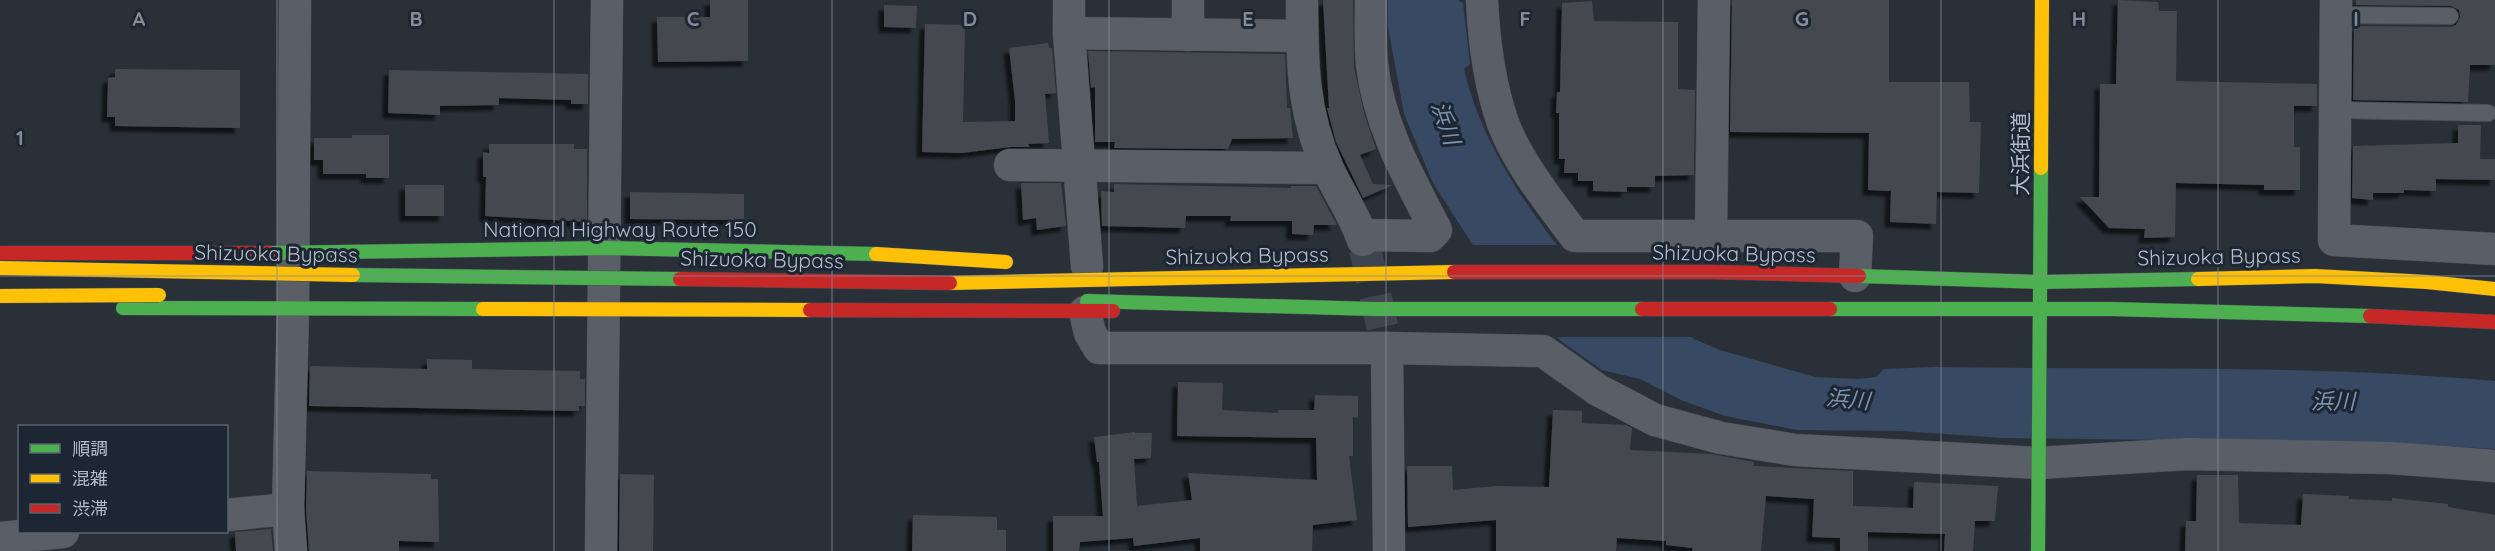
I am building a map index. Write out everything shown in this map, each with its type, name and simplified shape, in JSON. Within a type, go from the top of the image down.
[{"type":"main road","name":"大浜街道","points":[[2038,551],[2042,0]]},
{"type":"main road","name":"National Highway Route 150","points":[[0,253],[606,248],[867,253],[1020,262]]},
{"type":"main road","points":[[1082,266],[1239,276]]},
{"type":"main road","name":"Shizuoka Bypass","points":[[0,268],[119,272],[950,283],[1465,272],[1712,272],[2040,282],[2315,276],[2427,282],[2495,289]]},
{"type":"main road","name":"Shizuoka Bypass","points":[[0,296],[950,297],[1498,310],[2040,308],[2324,313],[2495,322]]},
{"type":"main road","points":[[0,306],[1085,312],[1237,304]]},
{"type":"street","points":[[291,551],[288,509],[293,308],[295,0]]},
{"type":"street","points":[[601,551],[607,0]]},
{"type":"street","points":[[1069,0],[1069,33],[1080,166],[1082,266]]},
{"type":"street","points":[[1188,0],[1188,35]]},
{"type":"street","points":[[1302,0],[1303,77],[1308,109],[1327,168],[1362,237],[1431,236],[1437,230],[1394,148],[1382,117],[1372,63],[1371,0]]},
{"type":"street","points":[[1482,0],[1484,37],[1492,86],[1504,125],[1534,180],[1575,236],[1857,236],[1855,276]]},
{"type":"street","points":[[1711,235],[1713,0]]},
{"type":"street","points":[[2336,8],[2334,240],[2495,249]]},
{"type":"street","points":[[1069,33],[1302,36]]},
{"type":"street","points":[[1010,165],[1327,168]]},
{"type":"street","points":[[1085,312],[1090,333],[1099,348],[1387,348],[1543,351],[1598,390],[1655,420],[1721,438],[1795,450],[2037,460],[2187,454],[2391,458],[2495,466]]},
{"type":"street","points":[[1387,348],[1389,551]]},
{"type":"street","points":[[228,515],[288,509]]},
{"type":"street","points":[[0,538],[45,533]]},
{"type":"lane","points":[[2336,8],[2450,16]]},
{"type":"lane","points":[[2335,111],[2488,112]]},
{"type":"water","name":"浜川","points":[[1388,0],[1458,0],[1463,3],[1470,64],[1464,69],[1471,94],[1502,164],[1545,230],[1561,250],[1694,339],[1720,350],[1815,377],[1859,379],[1876,377],[1884,369],[1934,367],[2285,370],[2495,381],[2495,449],[2390,443],[2003,438],[1901,431],[1797,430],[1725,416],[1681,400],[1640,379],[1602,370],[1562,342],[1511,292],[1476,250],[1433,183],[1404,114],[1388,27]]},
{"type":"pier","points":[[1469,245],[1561,245],[1697,337],[1553,337],[1508,294]]},
{"type":"building","points":[[710,0],[748,0],[748,61],[658,62],[657,17],[710,17]]},
{"type":"building","points":[[1323,0],[1353,0],[1354,67],[1364,113],[1376,149],[1360,155],[1373,184],[1393,185],[1363,198],[1336,142],[1327,108],[1329,108]]},
{"type":"building","points":[[1732,0],[1889,0],[1889,82],[1969,82],[1970,122],[1981,122],[1979,193],[1937,192],[1936,224],[1890,222],[1891,191],[1868,190],[1869,133],[1730,132]]},
{"type":"building","points":[[2118,0],[2158,2],[2159,11],[2177,11],[2176,81],[2317,84],[2317,106],[2294,106],[2294,147],[2300,147],[2300,190],[2264,190],[2264,185],[2176,183],[2175,237],[2144,238],[2145,229],[2109,228],[2080,197],[2099,197],[2100,84],[2116,84]]},
{"type":"building","points":[[2356,0],[2495,0],[2495,65],[2470,65],[2468,102],[2353,100],[2354,26],[2450,27],[2456,25],[2460,17],[2459,10],[2451,6],[2356,5]]},
{"type":"building","points":[[1592,1],[1594,21],[1678,22],[1678,89],[1695,90],[1694,175],[1655,176],[1655,187],[1627,187],[1627,192],[1593,191],[1593,181],[1578,181],[1578,173],[1564,173],[1565,159],[1559,159],[1559,113],[1556,113],[1557,92],[1560,92],[1562,3]]},
{"type":"building","points":[[884,5],[917,6],[916,28],[884,27]]},
{"type":"building","points":[[925,24],[965,25],[963,122],[1015,121],[1009,48],[1048,43],[1049,48],[1052,48],[1056,93],[1045,94],[1049,143],[1028,144],[1030,147],[962,153],[922,152]]},
{"type":"building","points":[[1088,51],[1285,54],[1287,108],[1290,108],[1293,138],[1232,139],[1228,149],[1114,148],[1115,142],[1095,142],[1095,87],[1091,88]]},
{"type":"building","points":[[115,69],[240,70],[240,128],[115,126],[115,117],[107,117],[108,78],[115,77]]},
{"type":"building","points":[[389,70],[588,74],[588,104],[571,104],[571,100],[499,98],[499,105],[440,106],[440,115],[388,113]]},
{"type":"building","points":[[2458,125],[2481,125],[2480,159],[2495,159],[2495,180],[2436,179],[2436,191],[2404,190],[2404,193],[2373,193],[2373,200],[2352,198],[2353,146],[2458,143]]},
{"type":"building","points":[[352,135],[389,135],[389,178],[366,178],[366,174],[323,174],[323,160],[314,160],[314,138],[352,138]]},
{"type":"building","points":[[489,144],[574,144],[574,149],[587,149],[587,222],[485,216],[486,177],[483,177],[483,152],[489,153]]},
{"type":"building","points":[[1021,183],[1061,183],[1066,226],[1037,230],[1036,218],[1023,220]]},
{"type":"building","points":[[1114,184],[1291,188],[1291,186],[1316,186],[1337,225],[1314,225],[1313,235],[1292,234],[1292,221],[1230,221],[1231,216],[1186,216],[1185,228],[1102,226],[1101,191],[1114,192]]},
{"type":"building","points":[[405,185],[444,185],[444,216],[405,216]]},
{"type":"building","points":[[630,192],[744,194],[744,220],[630,219]]},
{"type":"building","points":[[427,359],[472,360],[472,369],[580,371],[580,379],[585,379],[585,406],[579,406],[579,411],[309,406],[310,366],[427,369]]},
{"type":"building","points":[[1178,382],[1223,383],[1222,410],[1278,413],[1278,410],[1314,410],[1315,395],[1358,396],[1358,418],[1353,417],[1353,456],[1349,456],[1357,520],[1313,525],[1312,551],[1200,551],[1200,538],[1134,546],[1133,538],[1080,542],[1079,551],[1053,551],[1053,516],[1103,516],[1099,462],[1097,462],[1094,437],[1135,432],[1152,433],[1151,458],[1134,459],[1137,506],[1192,500],[1188,473],[1317,480],[1316,438],[1177,436]]},
{"type":"building","points":[[1553,410],[1582,411],[1582,423],[1626,425],[1632,428],[1630,450],[1712,454],[1754,462],[1754,466],[1853,471],[1853,506],[1913,508],[1914,482],[1998,486],[1995,521],[1975,521],[1973,551],[1944,551],[1945,534],[1868,532],[1868,551],[1840,551],[1840,538],[1812,537],[1814,499],[1766,496],[1761,551],[1692,551],[1693,548],[1666,545],[1666,541],[1617,538],[1616,551],[1496,551],[1496,520],[1408,527],[1407,466],[1452,466],[1453,490],[1496,486],[1549,487]]},
{"type":"building","points":[[307,471],[431,474],[431,479],[438,479],[439,542],[399,541],[399,551],[309,551],[306,509]]},
{"type":"building","points":[[620,474],[654,475],[653,551],[619,551]]},
{"type":"building","points":[[2197,475],[2238,475],[2239,523],[2301,525],[2303,494],[2392,501],[2392,498],[2448,504],[2448,507],[2495,515],[2495,551],[2185,551],[2186,521],[2196,521]]},
{"type":"building","points":[[913,515],[997,517],[997,530],[1006,530],[1006,551],[912,551]]},
{"type":"building","points":[[271,529],[273,551],[236,551],[235,532]]},
{"type":"tunnel","points":[[1365,249],[1387,348]]},
{"type":"traffic: fast","points":[[2038,551],[2041,168]]},
{"type":"traffic: fast","points":[[269,253],[606,248],[876,254]]},
{"type":"traffic: fast","points":[[353,275],[680,279]]},
{"type":"traffic: fast","points":[[1859,276],[2040,282],[2198,279]]},
{"type":"traffic: fast","points":[[1087,301],[1374,309],[1642,309]]},
{"type":"traffic: fast","points":[[123,308],[483,309]]},
{"type":"traffic: fast","points":[[1830,309],[2110,309],[2370,316]]},
{"type":"traffic: slow","points":[[2041,168],[2042,0]]},
{"type":"traffic: slow","points":[[876,254],[1006,262]]},
{"type":"traffic: slow","points":[[0,268],[353,275]]},
{"type":"traffic: slow","points":[[950,283],[1454,272]]},
{"type":"traffic: slow","points":[[2198,279],[2315,276],[2427,282],[2495,289]]},
{"type":"traffic: slow","points":[[0,296],[159,295]]},
{"type":"traffic: slow","points":[[483,309],[810,310]]},
{"type":"traffic: jam","points":[[2,253],[269,253]]},
{"type":"traffic: jam","points":[[1454,272],[1712,272],[1859,276]]},
{"type":"traffic: jam","points":[[680,279],[950,283]]},
{"type":"traffic: jam","points":[[1642,309],[1830,309]]},
{"type":"traffic: jam","points":[[810,310],[1113,311]]},
{"type":"traffic: jam","points":[[2370,316],[2495,322]]}]
